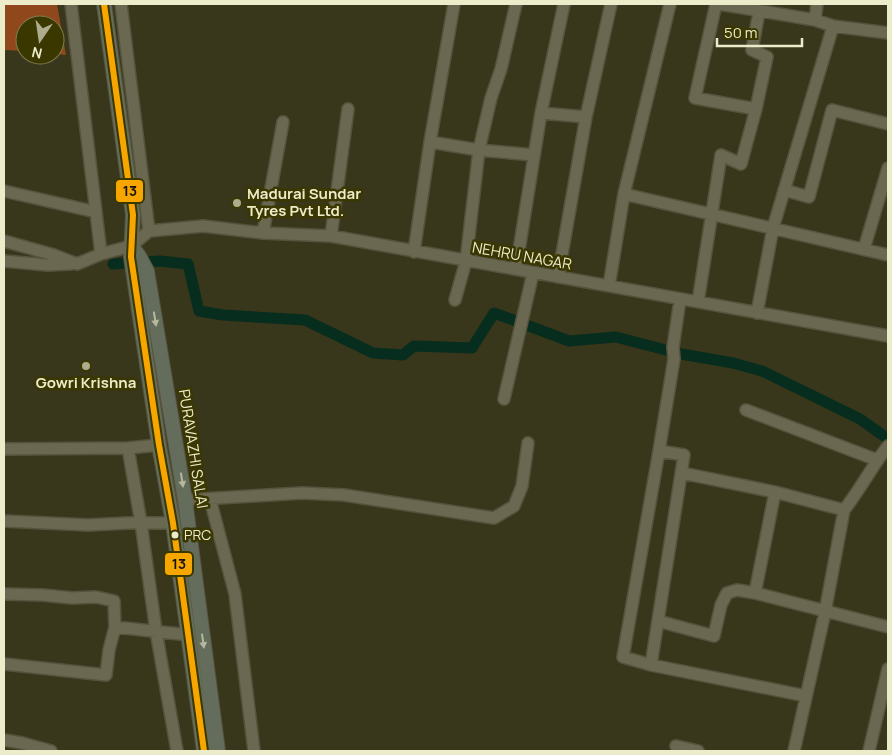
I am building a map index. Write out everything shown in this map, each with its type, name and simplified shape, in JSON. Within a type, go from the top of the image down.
[{"type":"main road","points":[[104,4],[133,215],[134,257],[159,445],[173,523],[204,751]]},
{"type":"main road","name":"PURAVAZHI SALAI","points":[[134,257],[148,271],[185,500],[218,751]]},
{"type":"street","points":[[71,4],[100,254]]},
{"type":"street","points":[[4,261],[47,265],[76,264],[100,254],[134,257],[149,231],[121,4]]},
{"type":"street","points":[[414,252],[430,142],[454,4]]},
{"type":"street","points":[[455,300],[466,262],[479,150],[516,4]]},
{"type":"street","points":[[516,269],[541,113],[564,4]]},
{"type":"street","points":[[558,277],[586,117],[611,4]]},
{"type":"street","points":[[609,286],[624,194],[670,4]]},
{"type":"street","points":[[756,109],[695,98],[718,4],[814,20],[833,26],[888,32]]},
{"type":"street","points":[[814,20],[817,4]]},
{"type":"street","points":[[698,302],[722,154],[741,164],[756,109],[767,57],[752,50],[759,12]]},
{"type":"street","points":[[757,313],[773,228],[833,26]]},
{"type":"street","points":[[331,236],[348,109]]},
{"type":"street","points":[[784,190],[808,197],[832,110],[888,124]]},
{"type":"street","points":[[541,113],[586,117]]},
{"type":"street","points":[[263,233],[283,122]]},
{"type":"street","points":[[430,142],[479,150],[534,155]]},
{"type":"street","points":[[864,249],[888,168]]},
{"type":"street","points":[[4,191],[96,212]]},
{"type":"street","points":[[624,194],[888,255]]},
{"type":"street","name":"NEHRU NAGAR","points":[[149,231],[203,226],[263,233],[331,236],[466,262],[516,269],[888,336]]},
{"type":"street","points":[[4,241],[54,255],[76,264]]},
{"type":"street","points":[[504,399],[533,272]]},
{"type":"street","points":[[680,300],[659,451],[623,657],[651,665],[806,696]]},
{"type":"street","points":[[746,410],[877,460]]},
{"type":"street","points":[[185,500],[302,493],[344,495],[494,518],[514,506],[522,486],[528,443]]},
{"type":"street","points":[[4,449],[128,448],[159,445]]},
{"type":"street","points":[[794,751],[825,612],[844,510],[888,446]]},
{"type":"street","points":[[128,448],[141,523],[156,631],[177,751]]},
{"type":"street","points":[[651,665],[684,455],[659,451]]},
{"type":"street","points":[[682,473],[775,492],[844,510]]},
{"type":"street","points":[[755,593],[775,492]]},
{"type":"street","points":[[210,499],[235,594],[254,751]]},
{"type":"street","points":[[4,521],[88,525],[173,523]]},
{"type":"street","points":[[658,621],[714,636],[721,605],[727,593],[737,590],[888,627]]},
{"type":"street","points":[[4,594],[72,598],[96,597],[114,601],[115,627],[109,650],[106,675],[4,664]]},
{"type":"street","points":[[115,627],[189,635]]},
{"type":"street","points":[[869,751],[884,707],[888,669]]},
{"type":"street","points":[[4,740],[22,742],[51,751]]},
{"type":"street","points":[[676,746],[698,751]]},
{"type":"shaded area","points":[[4,4],[57,4],[59,15],[15,15],[15,51],[4,50]]},
{"type":"waterway","points":[[113,264],[160,261],[188,264],[199,311],[223,315],[305,320],[373,353],[403,355],[414,346],[472,348],[494,313],[569,341],[616,337],[681,354],[733,363],[762,371],[860,419],[888,439]]},
{"type":"transit line","name":"13","points":[[104,4],[133,215],[131,257],[159,445],[173,523],[204,751]]},
{"type":"place","name":"Madurai Sundar Tyres Pvt Ltd.","points":[[237,203]]},
{"type":"place","name":"Gowri Krishna","points":[[86,366]]},
{"type":"place","name":"PRC","points":[[175,535]]}]
